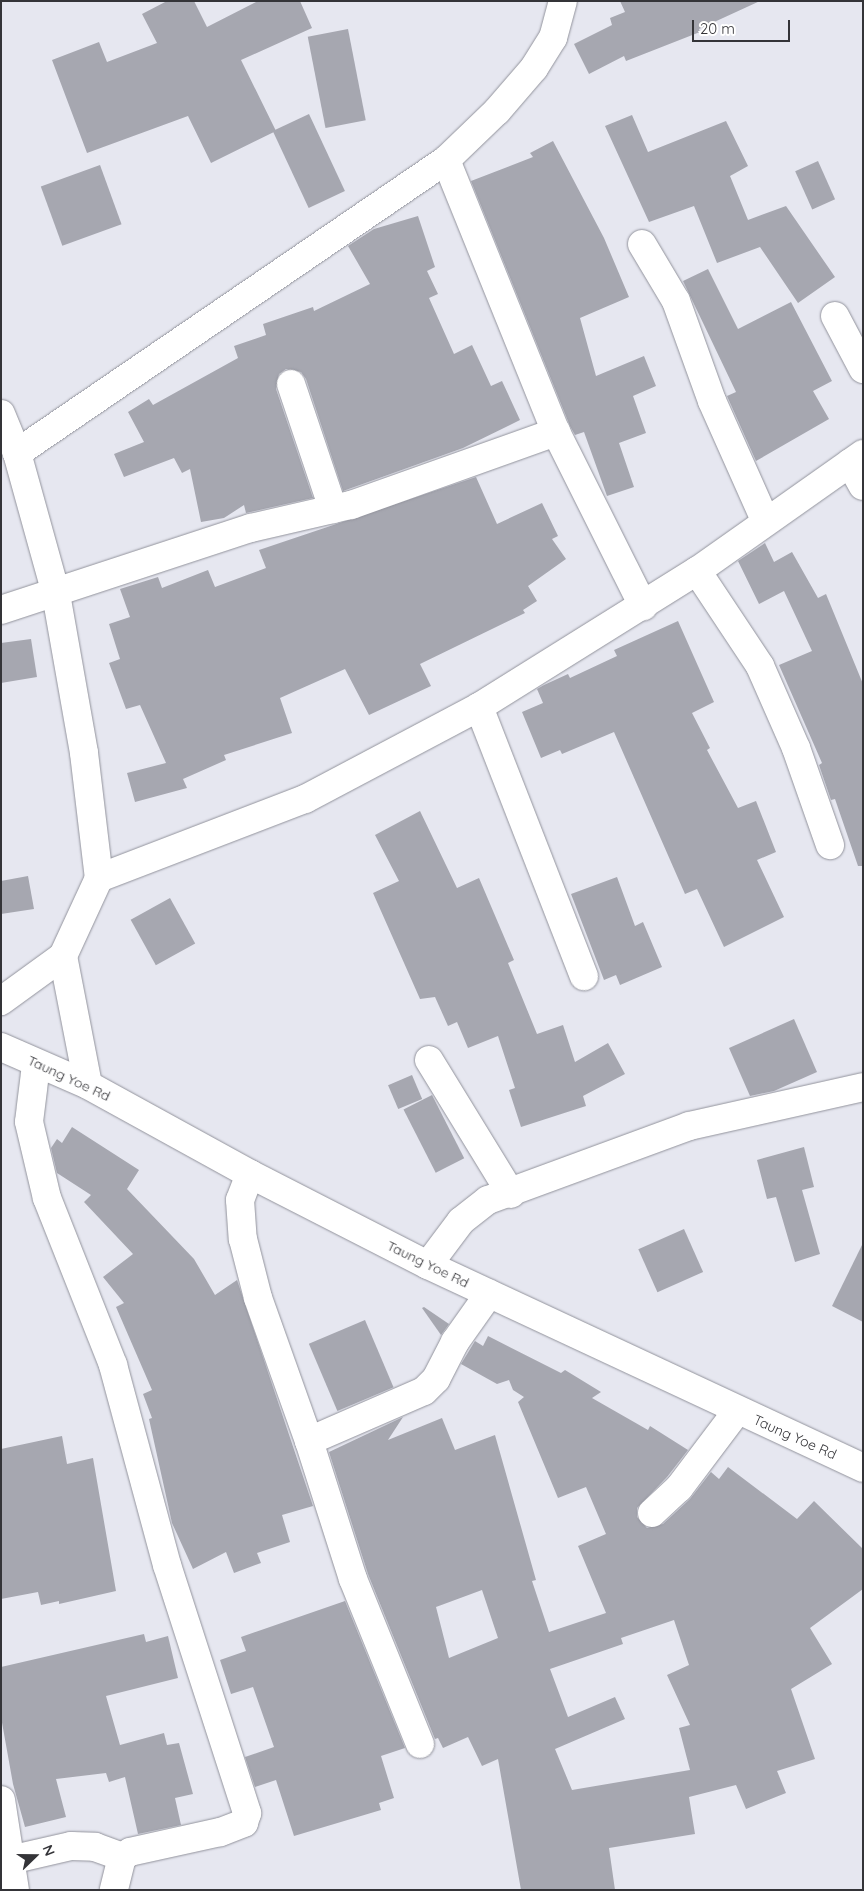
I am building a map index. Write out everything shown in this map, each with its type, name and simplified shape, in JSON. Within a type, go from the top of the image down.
[{"type":"street","points":[[17,452],[446,160],[497,111],[534,68],[553,38],[563,1]]},
{"type":"street","points":[[446,160],[556,432],[643,606]]},
{"type":"street","points":[[642,244],[676,301],[712,401],[765,520]]},
{"type":"street","points":[[834,316],[863,369]]},
{"type":"street","points":[[291,384],[333,509]]},
{"type":"street","points":[[1,414],[17,452],[56,594],[84,752],[99,878],[63,956],[1,1001]]},
{"type":"street","points":[[1,610],[56,594],[251,528],[333,509],[556,432]]},
{"type":"street","points":[[99,878],[305,799],[478,707],[697,571],[765,520],[858,467]]},
{"type":"street","points":[[697,571],[760,666],[796,748],[830,845]]},
{"type":"street","points":[[478,707],[584,976]]},
{"type":"street","points":[[63,956],[88,1085]]},
{"type":"street","name":"Taung Yoe Rd","points":[[1,1048],[36,1065],[88,1085],[250,1174],[489,1294],[863,1468]]},
{"type":"street","points":[[429,1060],[511,1194]]},
{"type":"street","points":[[36,1065],[29,1122],[47,1198],[112,1365],[167,1565],[247,1813],[244,1824],[220,1832],[130,1852],[122,1857],[114,1890]]},
{"type":"street","points":[[428,1264],[461,1221],[488,1200],[511,1194],[621,1148],[689,1126],[863,1087]]},
{"type":"street","points":[[250,1174],[240,1200],[243,1240],[258,1298],[309,1441],[353,1579],[420,1744]]},
{"type":"street","points":[[309,1441],[424,1391],[436,1379],[455,1342],[489,1294]]},
{"type":"street","points":[[652,1513],[679,1488],[737,1411]]},
{"type":"street","points":[[1,1800],[15,1890]]},
{"type":"street","points":[[10,1860],[71,1846],[95,1847],[122,1857]]},
{"type":"building","points":[[167,1],[194,1],[207,27],[258,1],[300,1],[312,28],[241,60],[276,131],[211,163],[188,116],[87,153],[52,60],[99,42],[107,62],[157,43],[142,14]]},
{"type":"building","points":[[620,1],[760,1],[699,29],[700,32],[626,61],[624,56],[589,74],[574,44],[612,25],[610,18],[625,12]]},
{"type":"building","points":[[348,29],[366,120],[325,128],[308,37]]},
{"type":"building","points":[[309,114],[345,191],[309,208],[273,131]]},
{"type":"building","points":[[632,115],[648,152],[726,121],[748,166],[730,176],[748,220],[786,206],[835,277],[798,303],[760,247],[717,263],[694,206],[649,222],[605,126]]},
{"type":"building","points":[[553,141],[604,238],[629,297],[580,318],[596,376],[644,356],[656,386],[633,396],[646,433],[619,443],[634,487],[607,496],[584,432],[575,435],[570,426],[471,181],[533,157],[530,153]]},
{"type":"building","points":[[818,161],[835,199],[812,210],[795,171]]},
{"type":"building","points":[[100,165],[122,224],[62,246],[41,187]]},
{"type":"building","points":[[418,216],[435,267],[427,271],[438,294],[429,298],[454,354],[472,345],[491,386],[502,381],[520,420],[463,448],[343,491],[306,379],[301,372],[286,369],[279,374],[276,389],[313,498],[246,513],[244,505],[224,518],[201,522],[190,469],[182,473],[174,458],[124,477],[114,454],[144,442],[128,412],[149,399],[153,405],[238,358],[234,346],[266,335],[263,324],[313,307],[314,311],[370,284],[348,246],[374,229]]},
{"type":"building","points":[[708,269],[738,329],[791,302],[832,381],[813,391],[829,419],[756,461],[727,396],[736,392],[683,281]]},
{"type":"building","points":[[476,477],[497,524],[542,503],[558,536],[552,539],[566,559],[528,586],[537,601],[523,610],[525,613],[420,664],[431,686],[369,715],[345,669],[280,698],[292,733],[224,755],[226,760],[183,779],[187,788],[135,802],[127,773],[166,763],[140,705],[126,709],[109,663],[120,659],[109,624],[130,617],[120,589],[158,577],[162,588],[208,570],[215,587],[266,568],[259,550]]},
{"type":"building","points":[[765,543],[774,562],[792,552],[818,598],[826,594],[863,684],[863,866],[858,866],[835,799],[831,800],[819,765],[822,763],[779,665],[812,651],[784,591],[759,604],[738,561]]},
{"type":"building","points":[[678,621],[714,702],[692,713],[710,748],[707,750],[738,808],[756,801],[776,852],[757,860],[784,917],[724,947],[697,889],[685,894],[614,732],[562,754],[560,750],[541,758],[522,712],[543,703],[537,689],[568,674],[570,678],[617,656],[614,650]]},
{"type":"building","points":[[31,639],[37,677],[1,683],[1,643]]},
{"type":"building","points":[[420,811],[457,888],[479,878],[514,960],[508,963],[537,1034],[563,1025],[575,1062],[608,1043],[625,1074],[583,1096],[586,1106],[521,1127],[509,1090],[515,1088],[498,1036],[468,1048],[457,1022],[448,1026],[435,997],[420,999],[373,893],[399,881],[375,835]]},
{"type":"building","points":[[28,876],[34,909],[1,914],[1,881]]},
{"type":"building","points":[[617,877],[635,926],[643,922],[662,967],[620,985],[616,975],[604,980],[571,894]]},
{"type":"building","points":[[170,898],[195,943],[156,965],[131,920]]},
{"type":"building","points":[[794,1019],[817,1072],[774,1091],[750,1096],[729,1048]]},
{"type":"building","points":[[412,1075],[422,1099],[398,1109],[388,1085]]},
{"type":"building","points":[[432,1095],[464,1158],[436,1173],[403,1110]]},
{"type":"building","points":[[72,1127],[139,1170],[127,1189],[194,1259],[215,1295],[237,1280],[313,1506],[282,1515],[290,1542],[257,1553],[261,1563],[234,1573],[226,1552],[193,1569],[172,1523],[149,1419],[152,1418],[143,1394],[152,1390],[116,1307],[124,1303],[103,1277],[133,1254],[84,1202],[91,1195],[57,1173],[51,1148],[57,1139],[62,1143]]},
{"type":"building","points":[[804,1147],[814,1187],[802,1190],[820,1254],[795,1262],[776,1197],[767,1199],[757,1160]]},
{"type":"building","points":[[684,1229],[703,1272],[657,1292],[638,1249]]},
{"type":"building","points":[[863,1243],[863,1322],[832,1306]]},
{"type":"building","points":[[424,1307],[449,1324],[441,1335],[422,1308]]},
{"type":"building","points":[[365,1320],[394,1387],[337,1411],[309,1344]]},
{"type":"building","points":[[488,1336],[561,1373],[565,1370],[601,1392],[592,1398],[648,1430],[650,1426],[688,1450],[667,1477],[637,1508],[637,1517],[647,1528],[663,1524],[690,1499],[711,1472],[719,1479],[728,1467],[797,1519],[814,1501],[863,1549],[863,1589],[810,1628],[832,1664],[791,1689],[815,1759],[777,1771],[786,1793],[746,1809],[736,1785],[689,1797],[695,1834],[609,1848],[615,1890],[521,1890],[498,1759],[482,1766],[468,1737],[443,1748],[438,1738],[435,1739],[368,1574],[329,1452],[403,1417],[388,1440],[442,1418],[455,1450],[495,1435],[536,1580],[532,1581],[549,1632],[606,1613],[578,1546],[606,1534],[586,1487],[558,1498],[518,1402],[524,1397],[513,1390],[509,1380],[497,1384],[461,1364],[475,1341],[483,1346]],"holes":[[[482,1590],[498,1638],[449,1658],[436,1607]],[[674,1620],[689,1665],[667,1675],[690,1725],[679,1728],[690,1770],[572,1790],[555,1749],[625,1719],[615,1697],[568,1717],[550,1669],[623,1644],[621,1638]]]},
{"type":"building","points":[[62,1436],[67,1464],[93,1458],[116,1591],[59,1604],[59,1601],[41,1605],[38,1592],[1,1599],[1,1449]]},
{"type":"building","points":[[345,1601],[405,1748],[381,1756],[394,1798],[379,1803],[381,1810],[294,1836],[276,1780],[255,1787],[245,1757],[274,1747],[253,1687],[231,1694],[220,1660],[246,1651],[241,1637]]},
{"type":"building","points":[[144,1634],[146,1642],[168,1636],[178,1678],[106,1696],[120,1745],[164,1733],[167,1745],[179,1743],[193,1794],[175,1798],[181,1825],[138,1834],[125,1777],[109,1782],[106,1773],[56,1779],[66,1817],[25,1827],[13,1784],[1,1717],[1,1667]]}]
